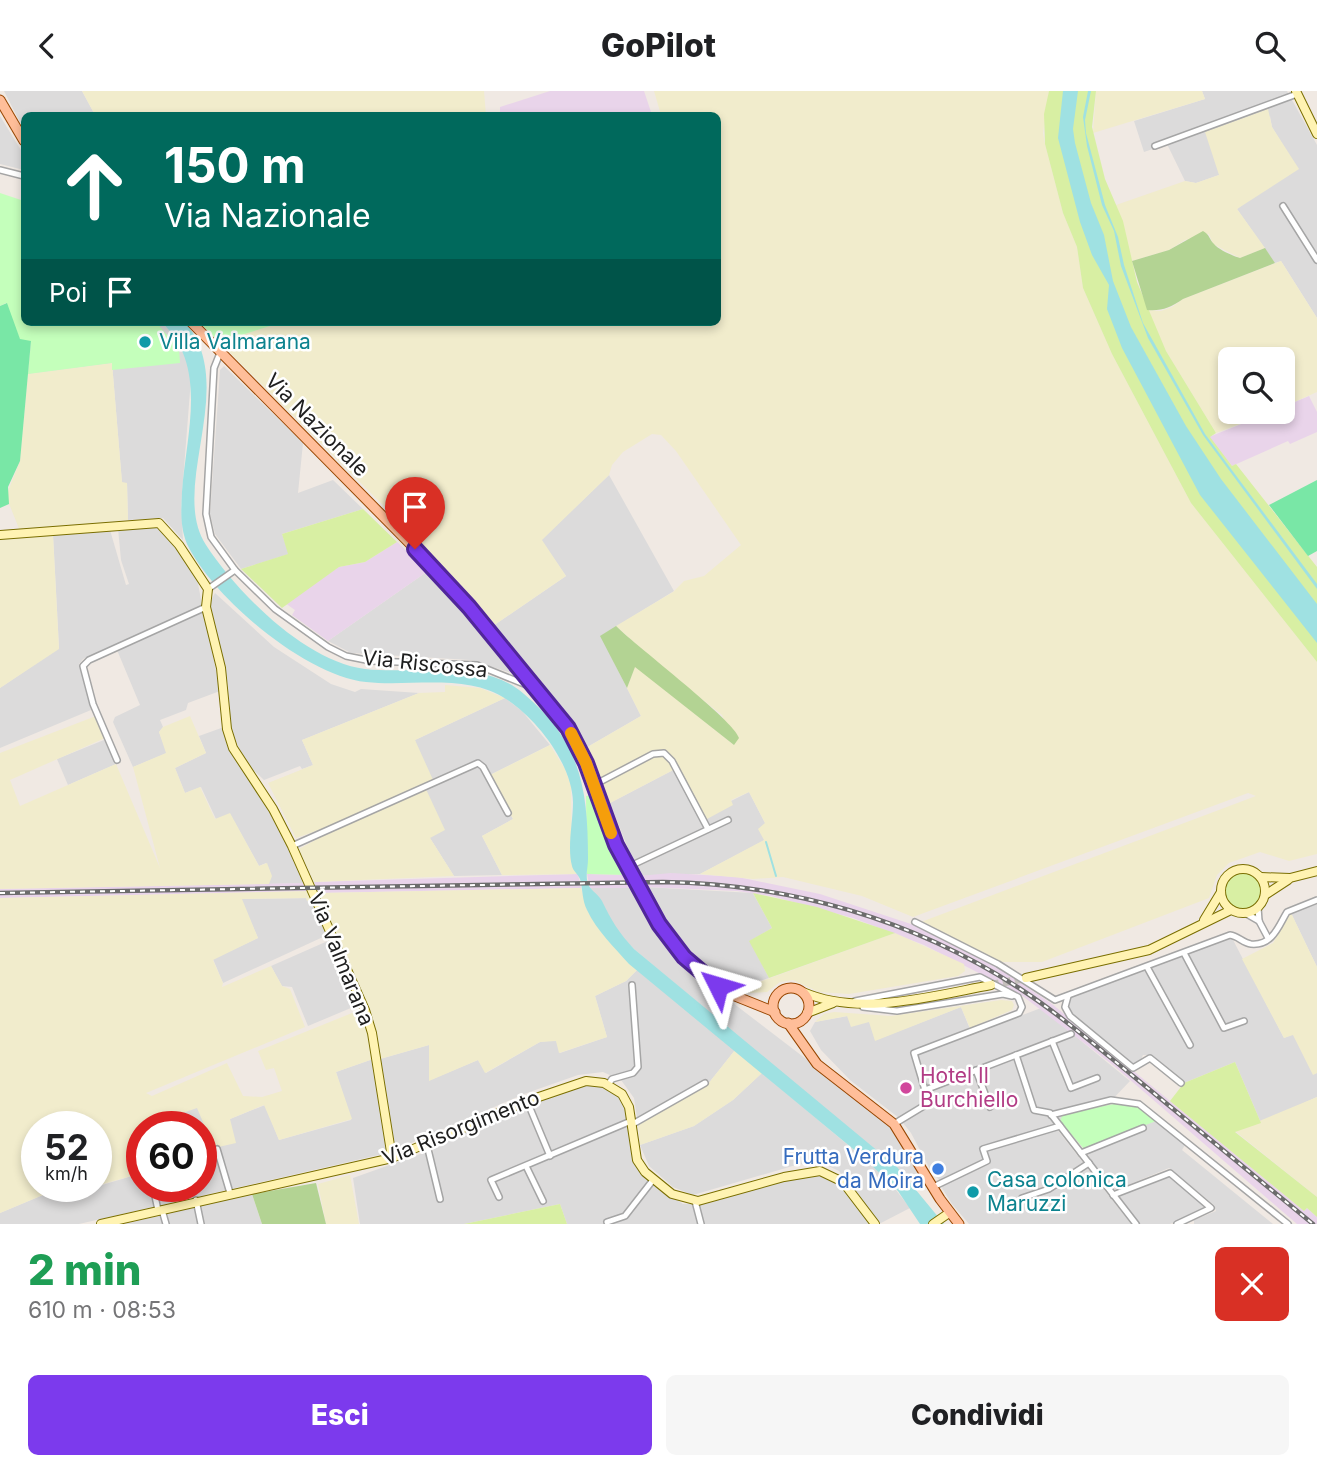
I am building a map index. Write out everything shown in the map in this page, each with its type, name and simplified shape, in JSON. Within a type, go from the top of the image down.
[{"type":"main road","points":[[0,100],[21,136]]},
{"type":"main road","name":"Via Nazionale","points":[[195,326],[430,564],[568,728],[594,785],[606,822],[635,881],[664,933],[684,957],[725,992],[775,1012]]},
{"type":"main road","points":[[751,1002],[777,996],[789,988],[803,992],[809,1002],[804,1030],[808,1043],[834,1077]]},
{"type":"main road","points":[[777,996],[775,1012],[788,1023],[813,1059],[894,1124],[933,1187],[946,1215],[959,1224]]},
{"type":"main road","points":[[788,1023],[798,1023],[806,1015]]},
{"type":"street","points":[[1155,146],[1296,92],[1317,134]]},
{"type":"street","points":[[0,170],[21,175]]},
{"type":"street","points":[[1283,206],[1317,260]]},
{"type":"street","name":"Via Riscossa","points":[[220,353],[214,368],[206,514],[214,544],[233,571],[303,632],[346,656],[391,662],[477,665],[529,685],[533,684]]},
{"type":"street","points":[[0,535],[159,523],[213,587],[233,571]]},
{"type":"street","name":"Via Valmarana","points":[[213,587],[206,607],[222,675],[230,742],[273,809],[292,846],[368,1017],[392,1158]]},
{"type":"street","points":[[117,760],[93,704],[83,666],[89,660],[206,607]]},
{"type":"street","points":[[594,785],[653,754],[664,753],[672,761],[708,829]]},
{"type":"street","points":[[292,846],[478,763],[483,767],[508,813]]},
{"type":"street","points":[[628,867],[728,820]]},
{"type":"street","points":[[1202,922],[1220,892],[1223,880],[1237,869],[1248,869],[1261,877],[1290,879]]},
{"type":"street","points":[[1268,938],[1259,921],[1258,907],[1265,895],[1290,879],[1317,871]]},
{"type":"street","points":[[1261,877],[1265,895]]},
{"type":"street","points":[[1220,892],[1224,903],[1231,910],[1245,913],[1259,921]]},
{"type":"street","points":[[915,922],[998,964],[1052,1000],[1230,935],[1251,944],[1268,938],[1280,929],[1286,912],[1317,900]]},
{"type":"street","points":[[1245,913],[1258,907]]},
{"type":"street","points":[[1026,978],[1149,950],[1177,939],[1202,922],[1231,910]]},
{"type":"street","points":[[1184,953],[1224,1028],[1244,1021]]},
{"type":"street","points":[[1147,967],[1190,1045]]},
{"type":"street","points":[[844,1003],[980,977],[1021,1001]]},
{"type":"street","points":[[632,985],[638,1067],[633,1073],[612,1079],[608,1085],[625,1098],[637,1160],[653,1180],[672,1193],[695,1201],[784,1177],[820,1171],[843,1182],[875,1224]]},
{"type":"street","points":[[806,1015],[823,1005],[921,998],[991,985]]},
{"type":"street","points":[[803,992],[844,1003],[897,1011],[1003,994],[1021,1001]]},
{"type":"street","points":[[1069,995],[1065,1007],[1070,1016],[1133,1068],[1150,1058],[1181,1083]]},
{"type":"street","points":[[894,1124],[927,1104],[914,1053],[1019,1013],[1022,1009],[1021,1001]]},
{"type":"street","points":[[925,1090],[1071,1034]]},
{"type":"street","points":[[1052,1041],[1071,1088],[1097,1079]]},
{"type":"street","points":[[1016,1055],[1034,1110],[1051,1115],[1115,1100],[1144,1107],[1288,1224]]},
{"type":"street","points":[[976,1070],[990,1107]]},
{"type":"street","name":"Via Risorgimento","points":[[217,1196],[392,1158],[574,1083],[596,1082],[608,1085]]},
{"type":"street","points":[[499,1197],[491,1180],[631,1123],[705,1083]]},
{"type":"street","points":[[527,1101],[550,1156]]},
{"type":"street","points":[[1051,1115],[1136,1224]]},
{"type":"street","points":[[933,1187],[988,1161],[983,1149],[1060,1126]]},
{"type":"street","points":[[1081,1153],[1143,1128]]},
{"type":"street","points":[[427,1145],[440,1199]]},
{"type":"street","points":[[217,1149],[230,1193]]},
{"type":"street","points":[[1023,1198],[1045,1191],[1089,1163]]},
{"type":"street","points":[[526,1166],[542,1201]]},
{"type":"street","points":[[1113,1195],[1170,1173],[1211,1208],[1189,1222],[1177,1224]]},
{"type":"street","points":[[607,1221],[625,1216],[653,1180]]},
{"type":"street","points":[[695,1201],[701,1224]]},
{"type":"street","points":[[158,1202],[166,1224]]},
{"type":"street","name":"Via Risorgimento","points":[[101,1224],[188,1202]]},
{"type":"street","points":[[196,1202],[201,1224]]},
{"type":"street","points":[[933,1224],[946,1215]]},
{"type":"shaded area","points":[[4,91],[82,91],[93,112],[21,112],[21,124]]},
{"type":"shaded area","points":[[82,91],[484,91],[486,112],[93,112]]},
{"type":"shaded area","points":[[550,91],[644,91],[651,112],[500,112],[500,107]]},
{"type":"shaded area","points":[[654,91],[1049,91],[1043,133],[1045,144],[1063,213],[1077,247],[1083,288],[1112,354],[1191,503],[1317,662],[1317,854],[1289,861],[1260,852],[1229,863],[1217,875],[1209,898],[1042,962],[998,962],[921,922],[1256,796],[1248,793],[913,917],[862,896],[783,877],[753,879],[700,874],[764,840],[758,829],[765,823],[749,792],[731,800],[733,805],[707,819],[679,767],[610,803],[584,749],[641,716],[627,688],[635,666],[734,745],[722,715],[662,668],[616,626],[673,592],[684,581],[704,576],[741,545],[676,451],[661,435],[652,434],[623,452],[612,465],[609,475],[542,540],[566,576],[493,626],[401,523],[219,342],[270,326],[721,326],[721,112],[660,112]]},
{"type":"shaded area","points":[[1096,91],[1202,91],[1205,99],[1093,133]]},
{"type":"shaded area","points":[[1202,91],[1287,91],[1317,145],[1317,318],[1281,261],[1275,263],[1237,209],[1295,165],[1272,127],[1270,116],[1219,175],[1196,183],[1185,181],[1167,144],[1144,152],[1134,121],[1205,99]]},
{"type":"shaded area","points":[[1268,109],[1272,127],[1299,169],[1237,209],[1265,248],[1240,258],[1213,244],[1209,234],[1185,240],[1169,250],[1132,261],[1116,205],[1185,181],[1196,183],[1219,175],[1205,132]]},
{"type":"shaded area","points":[[0,116],[21,150],[21,169],[0,164]]},
{"type":"shaded area","points":[[1281,261],[1317,318],[1317,392],[1295,402],[1295,347],[1218,347],[1218,424],[1240,424],[1216,433],[1166,351],[1147,310],[1161,311],[1183,299]]},
{"type":"shaded area","points":[[33,326],[165,326],[178,339],[187,357],[191,379],[181,506],[183,540],[163,518],[128,520],[127,483],[122,483],[112,363],[28,374]]},
{"type":"shaded area","points":[[112,363],[122,482],[127,483],[128,520],[20,531],[6,496],[20,461],[28,374]]},
{"type":"shaded area","points":[[224,366],[303,443],[298,493],[333,480],[363,509],[282,534],[289,554],[241,569],[215,534],[210,514],[220,370]]},
{"type":"shaded area","points":[[1309,396],[1317,412],[1317,432],[1290,444],[1288,441],[1232,466],[1209,437],[1242,424],[1295,424],[1295,402]]},
{"type":"shaded area","points":[[609,475],[674,591],[601,636],[641,716],[584,749],[573,724],[493,626],[566,576],[541,540]]},
{"type":"shaded area","points":[[160,526],[197,578],[202,605],[83,659],[79,664],[91,710],[0,748],[0,688],[59,648],[53,535],[110,530],[126,585],[129,584],[121,560],[118,528]]},
{"type":"shaded area","points":[[53,535],[59,649],[0,688],[0,538]]},
{"type":"shaded area","points":[[397,542],[428,571],[328,641],[292,615],[295,610],[285,603],[339,567],[365,562]]},
{"type":"shaded area","points":[[428,571],[515,668],[518,675],[470,660],[351,653],[328,641]]},
{"type":"shaded area","points":[[215,593],[274,647],[331,684],[355,692],[361,689],[419,693],[302,740],[313,765],[302,769],[300,766],[264,780],[246,763],[231,730],[228,685],[210,602]]},
{"type":"shaded area","points":[[204,609],[220,691],[188,703],[186,710],[160,720],[163,727],[159,732],[167,753],[133,767],[113,722],[115,717],[140,705],[117,650]]},
{"type":"shaded area","points":[[445,685],[480,688],[505,698],[415,740],[434,782],[425,787],[445,830],[430,838],[454,876],[314,882],[299,849],[359,816],[296,838],[268,783],[313,765],[302,740],[419,693],[445,692]]},
{"type":"shaded area","points":[[505,698],[522,711],[550,745],[490,775],[513,819],[482,836],[502,875],[454,876],[430,838],[425,786],[415,740]]},
{"type":"shaded area","points":[[96,716],[105,738],[10,780],[20,806],[116,764],[160,868],[133,767],[166,753],[159,732],[163,727],[190,716],[206,753],[175,768],[185,793],[200,787],[215,819],[230,813],[259,866],[267,863],[272,876],[269,884],[0,889],[0,753]]},
{"type":"shaded area","points":[[224,727],[239,765],[263,800],[306,883],[269,884],[266,863],[259,866],[230,814],[216,819],[201,787],[185,793],[175,768],[206,753],[199,736]]},
{"type":"shaded area","points":[[104,740],[116,764],[68,785],[57,759]]},
{"type":"shaded area","points":[[550,745],[565,769],[571,786],[572,865],[578,874],[502,875],[482,836],[513,819],[490,775]]},
{"type":"shaded area","points":[[679,767],[731,801],[749,792],[765,823],[765,840],[700,874],[639,876],[610,803]]},
{"type":"shaded area","points":[[671,873],[738,877],[820,894],[917,926],[996,966],[1052,1004],[1304,1211],[1307,1208],[1317,1217],[1317,1224],[1297,1224],[1114,1066],[1020,994],[924,945],[853,918],[771,896],[737,891],[645,887],[639,876]]},
{"type":"shaded area","points":[[578,874],[581,888],[319,893],[314,882]]},
{"type":"shaded area","points":[[587,874],[627,875],[633,888],[590,888]]},
{"type":"shaded area","points":[[306,883],[310,891],[0,898],[0,889]]},
{"type":"shaded area","points":[[645,887],[753,893],[772,928],[750,941],[769,978],[733,989],[708,970],[674,936]]},
{"type":"shaded area","points":[[581,888],[587,910],[597,926],[637,970],[626,981],[595,996],[607,1037],[559,1053],[556,1041],[540,1042],[485,1073],[478,1060],[429,1081],[429,1045],[380,1059],[373,1021],[319,893]]},
{"type":"shaded area","points":[[590,888],[633,888],[664,943],[682,964],[891,1124],[922,1180],[908,1179],[634,949],[617,931],[601,901]]},
{"type":"shaded area","points":[[310,891],[315,898],[307,901],[306,898],[242,899],[258,938],[213,960],[223,983],[222,987],[271,966],[282,986],[290,989],[305,1027],[146,1093],[152,1096],[227,1063],[243,1096],[262,1097],[282,1091],[274,1068],[266,1070],[258,1051],[357,1011],[361,1012],[365,1023],[373,1059],[336,1072],[352,1119],[279,1140],[264,1105],[230,1119],[236,1143],[217,1147],[217,1111],[198,1111],[197,1108],[188,1111],[126,1111],[126,1178],[112,1181],[112,1111],[21,1111],[21,1202],[26,1202],[0,1213],[0,898]]},
{"type":"shaded area","points":[[315,898],[328,929],[323,937],[223,983],[213,959],[258,938],[241,899]]},
{"type":"shaded area","points":[[1317,904],[1317,967],[1291,913]]},
{"type":"shaded area","points":[[1291,913],[1317,967],[1317,1073],[1313,1075],[1293,1035],[1284,1038],[1242,959],[1273,943]]},
{"type":"shaded area","points":[[895,933],[964,964],[965,971],[958,976],[849,994],[819,992],[793,980],[780,982],[767,992],[746,993],[745,987]]},
{"type":"shaded area","points":[[1232,938],[1284,1038],[1293,1034],[1313,1074],[1317,1073],[1317,1097],[1261,1123],[1235,1062],[1184,1083],[1152,1055],[1143,1055],[1138,1066],[1134,1066],[1069,1012],[1067,1004],[1071,997]]},
{"type":"shaded area","points":[[330,940],[358,1005],[308,1026],[292,987],[282,986],[271,966]]},
{"type":"shaded area","points":[[637,970],[735,1050],[708,1084],[674,1103],[664,1104],[638,1124],[634,1098],[621,1080],[603,1072],[578,1075],[524,1094],[395,1150],[380,1059],[429,1045],[430,1080],[478,1060],[486,1073],[540,1042],[556,1040],[560,1053],[607,1037],[595,996],[626,981]]},
{"type":"shaded area","points":[[1001,1000],[1012,1001],[1012,1010],[970,1028],[961,1007],[875,1041],[869,1022],[851,1027],[847,1016],[815,1022],[824,1014],[834,1012],[891,1016]]},
{"type":"shaded area","points":[[961,1007],[972,1034],[1041,1008],[1130,1081],[1108,1104],[1063,1114],[1061,1123],[1054,1127],[982,1147],[985,1160],[940,1181],[899,1118],[850,1080],[821,1050],[810,1031],[815,1022],[848,1016],[869,1021],[876,1040]]},
{"type":"shaded area","points":[[735,1050],[762,1073],[733,1100],[694,1126],[640,1145],[638,1124],[664,1104],[674,1103],[708,1084]]},
{"type":"shaded area","points":[[373,1059],[387,1153],[217,1192],[217,1114],[230,1119],[265,1105],[279,1140],[351,1120],[336,1072]]},
{"type":"shaded area","points":[[762,1073],[885,1176],[910,1208],[879,1224],[839,1171],[820,1162],[796,1165],[693,1195],[673,1187],[649,1166],[640,1145],[694,1126],[733,1100]]},
{"type":"shaded area","points":[[608,1084],[624,1102],[630,1147],[640,1172],[654,1186],[683,1204],[709,1203],[798,1176],[819,1173],[842,1186],[871,1224],[567,1224],[560,1204],[464,1224],[360,1224],[353,1178],[426,1152],[434,1188],[433,1148],[528,1104],[581,1085]]},
{"type":"shaded area","points":[[1317,1097],[1317,1197],[1235,1131]]},
{"type":"shaded area","points":[[197,1107],[208,1111],[186,1111]]},
{"type":"shaded area","points":[[1156,1121],[1185,1145],[1182,1150],[1273,1224],[1194,1224],[1194,1220],[1216,1211],[1214,1205],[1169,1168],[1116,1190],[1112,1188],[1088,1157],[1089,1153],[1146,1130],[1144,1125]]},
{"type":"shaded area","points":[[1056,1128],[1131,1224],[969,1224],[942,1188],[944,1184],[990,1164],[986,1150]]},
{"type":"shaded area","points":[[350,1175],[359,1224],[326,1224],[318,1184]]},
{"type":"shaded area","points":[[1169,1176],[1206,1206],[1206,1209],[1170,1224],[1140,1224],[1119,1196]]},
{"type":"shaded area","points":[[126,1178],[126,1202],[174,1202],[79,1224],[0,1224],[0,1213],[26,1202],[112,1202],[112,1182]]},
{"type":"shaded area","points":[[252,1194],[262,1224],[124,1224],[163,1215]]},
{"type":"green space","points":[[1049,91],[1096,91],[1092,127],[1105,179],[1123,221],[1137,282],[1166,351],[1216,433],[1210,437],[1232,466],[1236,464],[1317,567],[1317,662],[1191,503],[1112,354],[1083,288],[1077,247],[1063,213],[1045,144],[1044,114]]},
{"type":"green space","points":[[0,193],[21,200],[21,326],[159,326],[179,349],[180,363],[112,370],[112,363],[28,374],[31,342],[20,340],[6,303],[0,306]]},
{"type":"green space","points":[[1203,231],[1223,251],[1240,258],[1265,248],[1275,263],[1166,308],[1147,310],[1132,261],[1169,250]]},
{"type":"green space","points":[[7,303],[20,339],[31,341],[20,461],[8,487],[9,504],[0,508],[0,306]]},
{"type":"green space","points":[[203,326],[270,326],[219,342]]},
{"type":"green space","points":[[1317,480],[1317,551],[1308,556],[1269,505]]},
{"type":"green space","points":[[363,509],[397,542],[365,562],[339,567],[282,608],[241,569],[288,554],[282,534]]},
{"type":"green space","points":[[616,626],[721,716],[739,738],[734,745],[635,667],[627,688],[600,636]]},
{"type":"green space","points":[[593,795],[627,875],[587,874],[586,796]]},
{"type":"green space","points":[[1243,873],[1256,878],[1261,891],[1256,904],[1243,909],[1230,904],[1225,891],[1230,878]]},
{"type":"green space","points":[[753,893],[817,907],[895,933],[769,978],[749,941],[772,928]]},
{"type":"green space","points":[[1235,1062],[1261,1123],[1235,1132],[1317,1197],[1317,1217],[1307,1208],[1304,1211],[1170,1101],[1184,1083]]},
{"type":"green space","points":[[1119,1103],[1140,1108],[1156,1121],[1084,1149],[1060,1121],[1063,1114]]},
{"type":"green space","points":[[316,1183],[326,1224],[262,1224],[252,1194]]},
{"type":"green space","points":[[560,1204],[567,1224],[464,1224]]},
{"type":"water","points":[[1063,91],[1078,91],[1073,129],[1075,143],[1091,203],[1104,235],[1113,281],[1131,327],[1186,426],[1221,479],[1317,604],[1317,643],[1200,495],[1122,348],[1107,309],[1109,285],[1092,255],[1080,222],[1058,138]]},
{"type":"water","points":[[1088,91],[1091,91],[1085,120],[1086,133],[1105,205],[1118,237],[1143,323],[1205,434],[1317,584],[1317,589],[1203,435],[1148,338],[1121,266],[1114,231],[1102,205],[1087,146],[1083,117]]},
{"type":"water","points":[[165,326],[187,326],[200,348],[206,376],[206,405],[194,494],[196,521],[206,545],[236,584],[275,623],[297,640],[343,664],[365,669],[469,671],[489,675],[524,694],[558,730],[577,768],[586,810],[588,884],[624,937],[634,949],[897,1167],[944,1224],[920,1224],[898,1191],[864,1158],[629,964],[606,939],[587,910],[580,879],[572,866],[570,843],[573,802],[566,773],[560,758],[541,730],[518,708],[491,691],[474,686],[366,682],[342,677],[290,650],[239,610],[218,587],[200,565],[187,544],[183,531],[182,498],[191,401],[190,379],[176,339]]},
{"type":"waterway","points":[[766,842],[776,876]]},
{"type":"tunnel","points":[[991,985],[1026,978]]},
{"type":"railway","points":[[0,893],[663,882],[710,884],[803,898],[893,925],[936,943],[1019,988],[1077,1030],[1313,1224]]},
{"type":"slow traffic","points":[[571,733],[586,763],[611,833]]},
{"type":"place","name":"Villa Valmarana","points":[[145,342]]},
{"type":"place","name":"Hotel Il Burchiello","points":[[906,1088]]},
{"type":"place","name":"Frutta Verdura da Moira","points":[[938,1169]]},
{"type":"place","name":"Casa colonica Maruzzi","points":[[973,1192]]},
{"type":"route","points":[[415,549],[469,607],[568,728],[586,763],[616,845],[659,924],[684,957],[718,986]]}]
